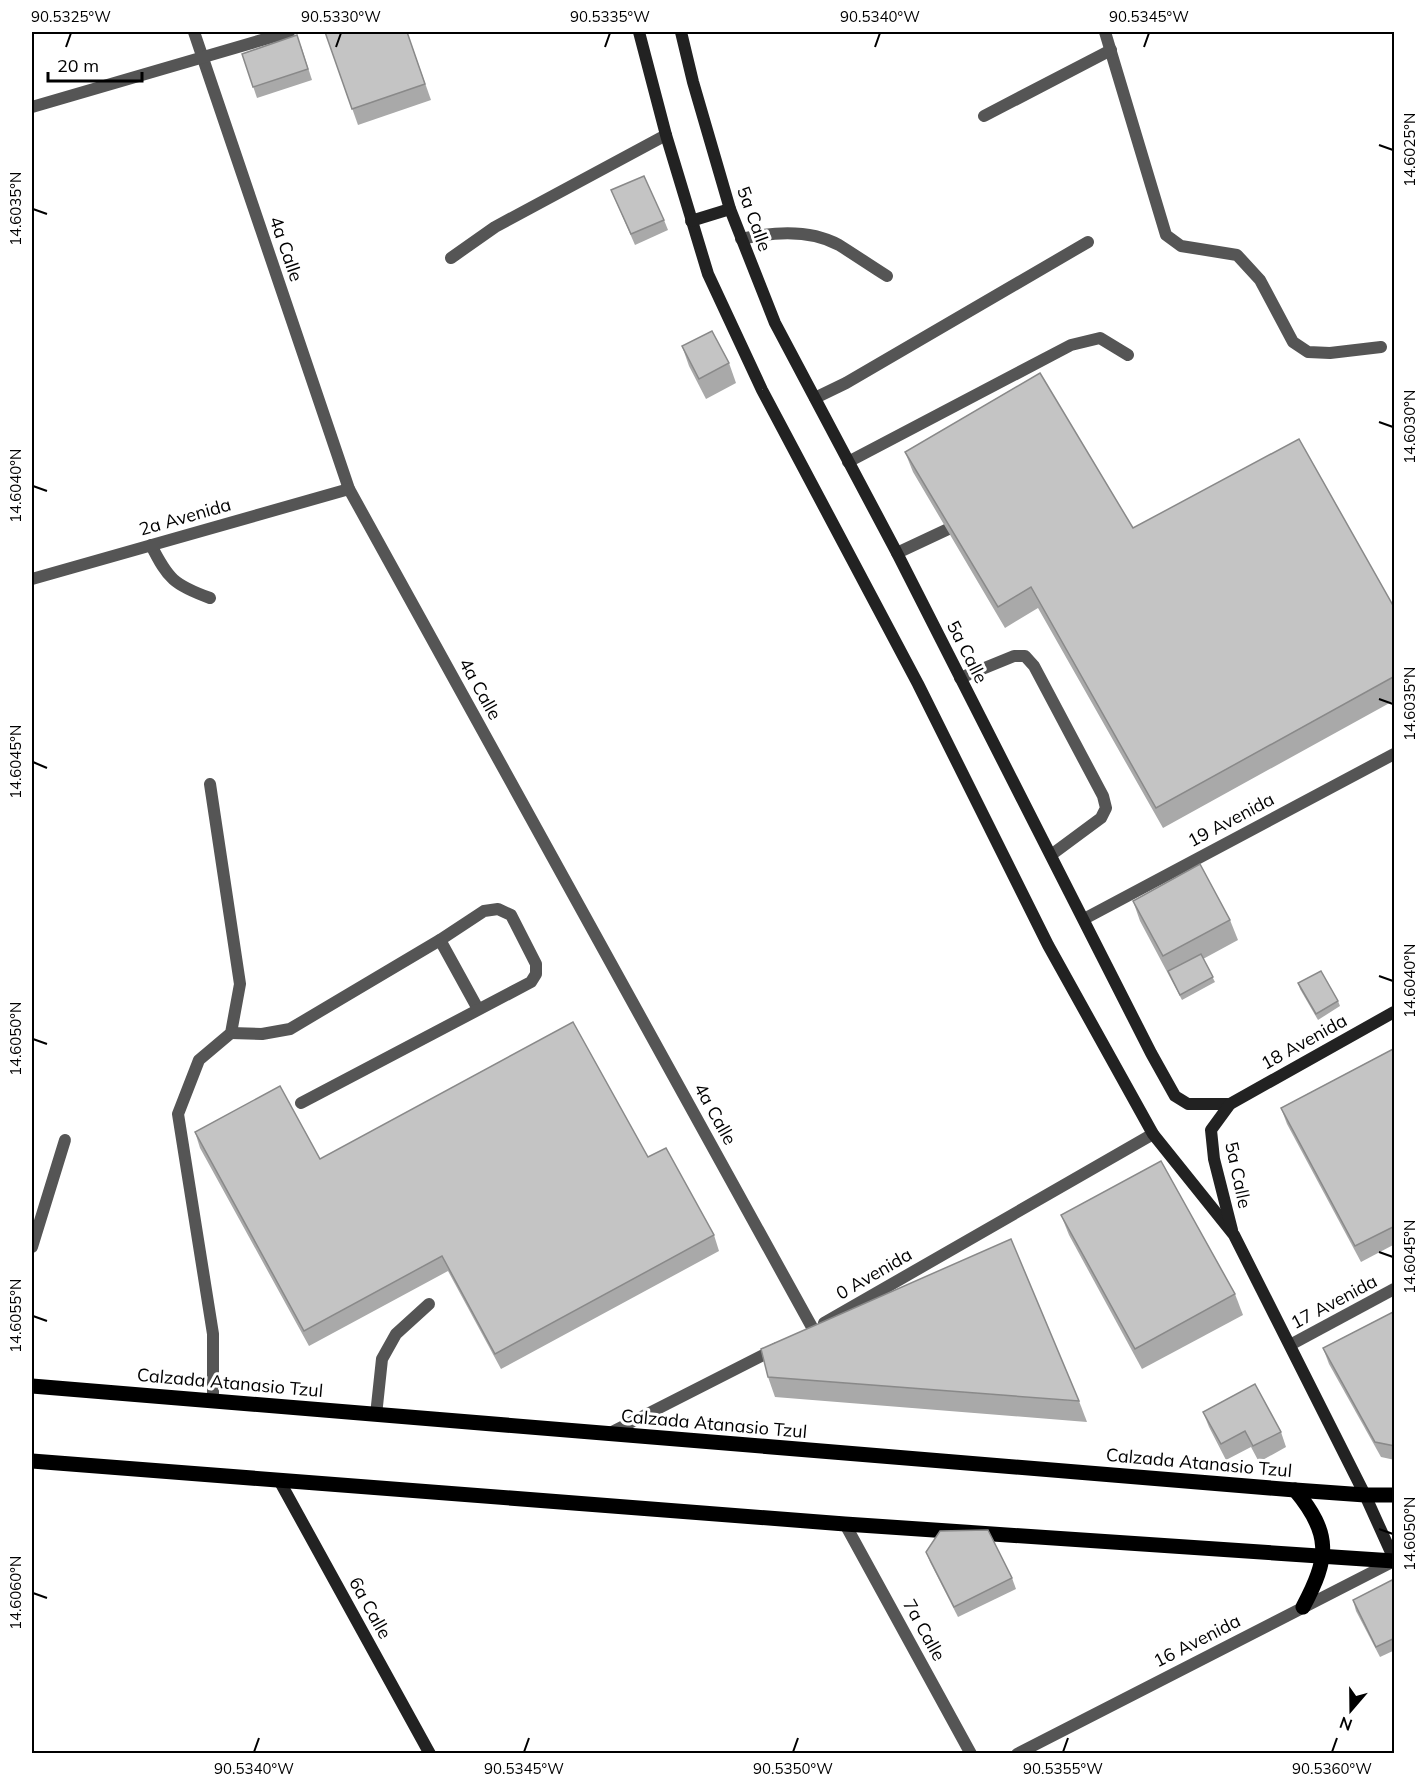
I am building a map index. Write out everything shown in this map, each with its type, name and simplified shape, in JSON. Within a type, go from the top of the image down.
[{"type":"main road","name":"5a Calle","points":[[639,32],[666,135],[708,274],[762,390],[918,684],[1048,945],[1154,1134],[1234,1235],[1365,1495],[1395,1560]]},
{"type":"main road","name":"5a Calle","points":[[681,32],[730,209],[774,323],[897,553],[1175,1096],[1188,1104],[1230,1104]]},
{"type":"main road","points":[[691,221],[730,209]]},
{"type":"main road","name":"18 Avenida","points":[[1230,1104],[1395,1012]]},
{"type":"main road","name":"5a Calle","points":[[1230,1104],[1211,1130],[1214,1159],[1234,1235]]},
{"type":"main road","name":"Calzada Atanasio Tzul","points":[[32,1386],[1294,1490],[1395,1495]]},
{"type":"main road","points":[[32,1461],[846,1524],[1395,1560]]},
{"type":"main road","name":"6a Calle","points":[[279,1480],[430,1754]]},
{"type":"main road","points":[[1294,1490],[1311,1509],[1319,1526],[1323,1544],[1316,1583],[1303,1607]]},
{"type":"street","name":"4a Calle","points":[[194,32],[349,489],[803,1335]]},
{"type":"street","points":[[32,107],[289,32]]},
{"type":"street","points":[[1105,32],[1166,235],[1181,246],[1237,255],[1260,280],[1293,342],[1308,352],[1330,353],[1381,346]]},
{"type":"street","points":[[984,116],[1111,50]]},
{"type":"street","points":[[451,258],[495,227],[666,135]]},
{"type":"street","points":[[741,239],[767,233],[807,235],[837,244],[887,276]]},
{"type":"street","points":[[815,398],[1088,242]]},
{"type":"street","points":[[848,462],[1071,345],[1100,338],[1128,355]]},
{"type":"street","name":"2a Avenida","points":[[32,579],[349,489]]},
{"type":"street","points":[[897,553],[968,519]]},
{"type":"street","points":[[151,545],[162,567],[173,581],[187,590],[210,598]]},
{"type":"street","points":[[960,678],[1014,656],[1025,656],[1034,666],[1102,796],[1106,808],[1101,818],[1051,855]]},
{"type":"street","name":"19 Avenida","points":[[1084,919],[1395,753]]},
{"type":"street","points":[[210,784],[240,984],[231,1033],[200,1060],[178,1114],[213,1334],[213,1401]]},
{"type":"street","points":[[231,1033],[262,1034],[290,1029],[440,940],[484,911],[498,909],[511,915],[536,964],[536,974],[531,982],[301,1103]]},
{"type":"street","points":[[440,940],[478,1009]]},
{"type":"street","name":"0 Avenida","points":[[607,1435],[803,1335],[1154,1134]]},
{"type":"street","points":[[32,1247],[64,1140]]},
{"type":"street","name":"17 Avenida","points":[[1290,1346],[1395,1289]]},
{"type":"street","points":[[376,1415],[382,1359],[396,1334],[429,1304]]},
{"type":"street","name":"7a Calle","points":[[846,1524],[971,1754]]},
{"type":"street","name":"16 Avenida","points":[[1017,1754],[1395,1560]]},
{"type":"building","points":[[325,32],[407,32],[425,84],[352,109]]},
{"type":"building","points":[[297,35],[308,69],[253,87],[242,54]]},
{"type":"building","points":[[644,176],[664,220],[631,234],[611,190]]},
{"type":"building","points":[[712,331],[729,363],[699,379],[682,346]]},
{"type":"building","points":[[1040,373],[1133,528],[1299,439],[1395,609],[1395,676],[1156,808],[1031,587],[998,607],[905,452]]},
{"type":"building","points":[[1200,864],[1230,920],[1163,956],[1133,901]]},
{"type":"building","points":[[1201,954],[1213,977],[1180,995],[1168,971]]},
{"type":"building","points":[[1321,971],[1338,1001],[1316,1014],[1298,983]]},
{"type":"building","points":[[573,1022],[648,1157],[666,1148],[714,1235],[495,1354],[442,1256],[304,1331],[195,1132],[280,1086],[320,1159]]},
{"type":"building","points":[[1395,1048],[1395,1226],[1355,1246],[1281,1108]]},
{"type":"building","points":[[1161,1161],[1235,1294],[1135,1349],[1061,1215]]},
{"type":"building","points":[[1011,1239],[1079,1401],[768,1377],[761,1349]]},
{"type":"building","points":[[1395,1311],[1395,1446],[1375,1442],[1323,1348]]},
{"type":"building","points":[[1255,1384],[1281,1432],[1253,1446],[1245,1431],[1221,1444],[1203,1412]]},
{"type":"building","points":[[988,1530],[1012,1578],[954,1607],[926,1552],[940,1531]]},
{"type":"building","points":[[1392,1580],[1395,1585],[1395,1638],[1376,1647],[1353,1600]]}]
